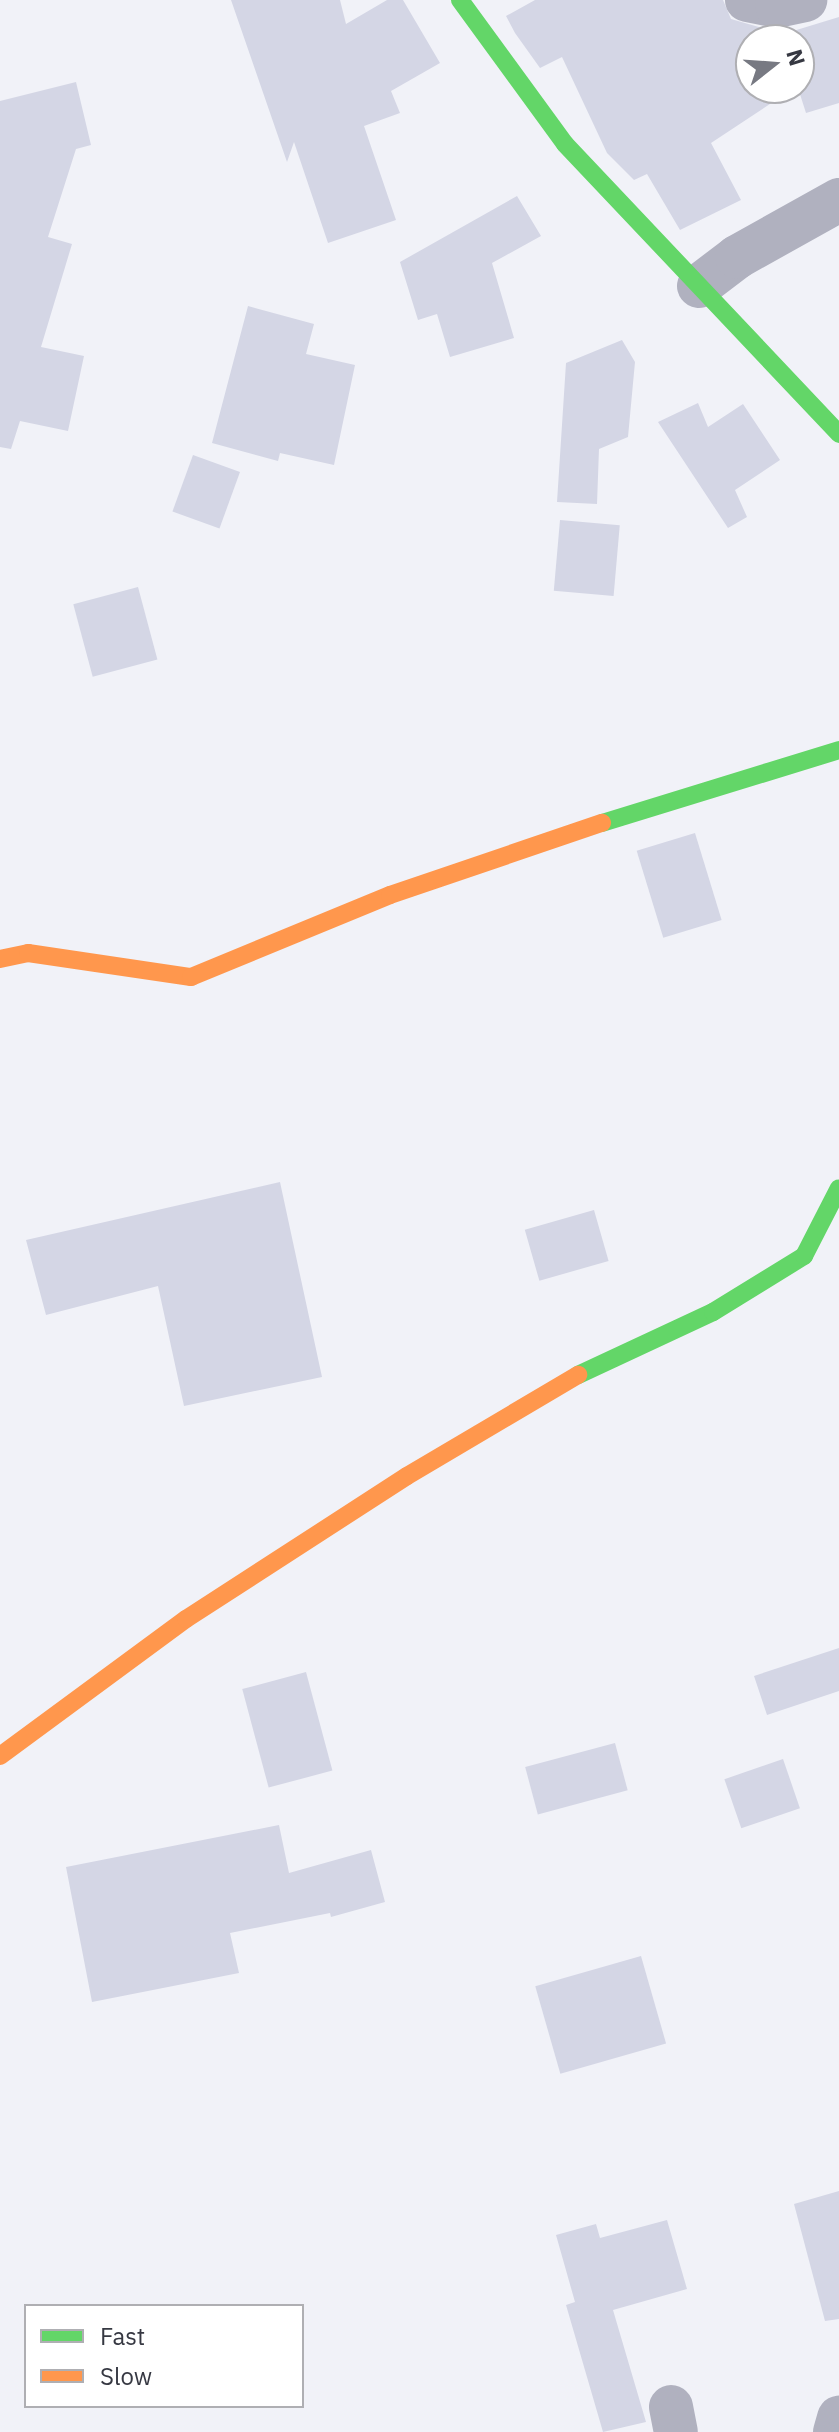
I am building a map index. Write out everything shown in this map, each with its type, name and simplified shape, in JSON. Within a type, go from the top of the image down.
[{"type":"street","points":[[460,0],[565,144],[839,434]]},
{"type":"street","points":[[747,0],[777,6],[805,0]]},
{"type":"street","points":[[699,286],[737,257],[839,200]]},
{"type":"street","points":[[0,959],[28,953],[191,977],[390,895],[555,837],[839,750]]},
{"type":"street","points":[[0,1756],[186,1619],[407,1476],[586,1370],[713,1312],[770,1280],[804,1256],[839,1188]]},
{"type":"street","points":[[835,2432],[839,2418]]},
{"type":"building","points":[[231,0],[340,0],[346,24],[387,0],[403,0],[440,63],[391,91],[400,113],[364,126],[396,220],[328,243],[294,142],[287,162]]},
{"type":"building","points":[[535,0],[723,0],[731,19],[748,24],[735,24],[735,104],[770,104],[711,143],[741,200],[680,230],[647,174],[634,180],[607,153],[562,57],[540,68],[506,16]]},
{"type":"building","points":[[839,17],[839,103],[806,113],[803,104],[815,104],[815,24]]},
{"type":"building","points":[[76,82],[91,145],[76,149],[48,237],[72,244],[41,347],[84,356],[68,431],[20,421],[11,449],[0,447],[0,101]]},
{"type":"building","points":[[517,196],[541,236],[492,263],[514,338],[450,357],[437,314],[418,320],[400,262]]},
{"type":"building","points":[[248,306],[314,324],[306,354],[355,365],[334,465],[280,453],[278,461],[212,443]]},
{"type":"building","points":[[622,340],[635,362],[628,437],[599,449],[597,504],[557,502],[566,363]]},
{"type":"building","points":[[698,403],[708,427],[743,404],[780,460],[735,490],[747,517],[728,528],[658,422]]},
{"type":"building","points":[[193,455],[240,472],[219,528],[172,511]]},
{"type":"building","points":[[560,520],[620,525],[614,596],[554,591]]},
{"type":"building","points":[[138,587],[157,659],[93,677],[73,604]]},
{"type":"building","points":[[695,833],[722,920],[663,938],[637,851]]},
{"type":"building","points":[[280,1182],[322,1377],[184,1406],[158,1286],[46,1315],[26,1240]]},
{"type":"building","points":[[594,1210],[609,1261],[539,1281],[525,1230]]},
{"type":"building","points":[[839,1648],[839,1691],[767,1715],[754,1676]]},
{"type":"building","points":[[306,1672],[332,1771],[269,1788],[242,1689]]},
{"type":"building","points":[[615,1743],[628,1790],[538,1814],[525,1767]]},
{"type":"building","points":[[783,1759],[800,1808],[741,1828],[724,1779]]},
{"type":"building","points":[[279,1825],[289,1873],[371,1850],[385,1902],[331,1917],[330,1913],[230,1933],[239,1973],[92,2002],[66,1867]]},
{"type":"building","points":[[641,1956],[666,2043],[560,2074],[535,1986]]},
{"type":"building","points":[[839,2191],[839,2319],[825,2321],[794,2204]]},
{"type":"building","points":[[667,2220],[687,2289],[613,2310],[646,2422],[603,2432],[566,2305],[575,2302],[556,2235],[596,2224],[600,2238]]},
{"type":"traffic: fast","points":[[460,0],[565,144],[839,434]]},
{"type":"traffic: fast","points":[[602,823],[839,750]]},
{"type":"traffic: fast","points":[[578,1375],[713,1312],[804,1256],[839,1188]]},
{"type":"traffic: slow","points":[[0,959],[28,953],[191,977],[390,895],[602,823]]},
{"type":"traffic: slow","points":[[0,1756],[186,1619],[407,1476],[578,1375]]}]
